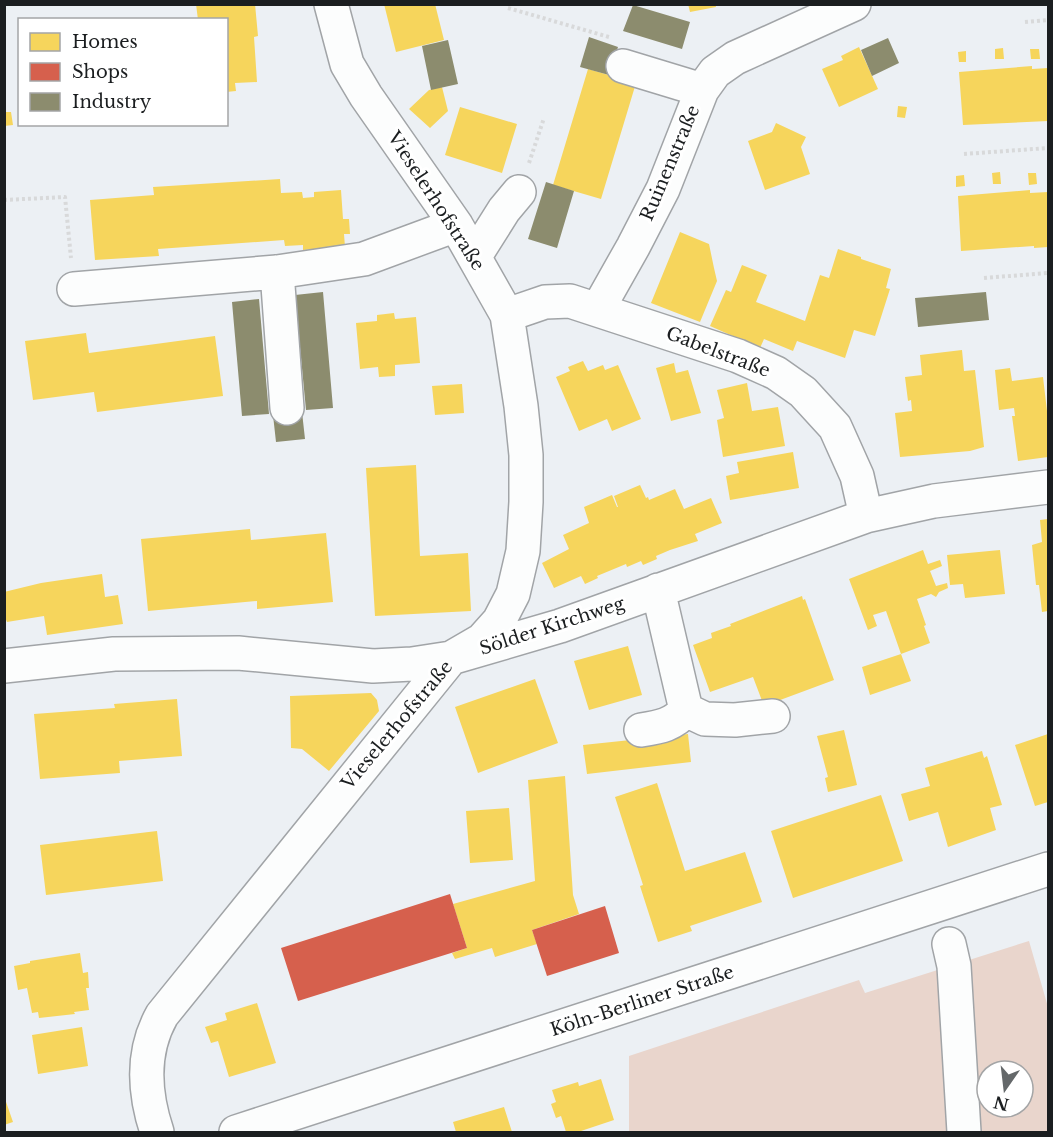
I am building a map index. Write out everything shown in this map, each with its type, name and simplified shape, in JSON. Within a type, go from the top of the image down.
[{"type":"street","name":"Vieselerhofstraße","points":[[158,1132],[147,1089],[146,1060],[153,1030],[162,1015],[451,658],[482,640],[499,621],[513,594],[523,551],[526,455],[522,406],[507,315],[456,225],[346,64],[332,4]]},
{"type":"street","name":"Ruinenstraße","points":[[598,309],[663,189],[702,90],[715,72],[735,58],[854,4]]},
{"type":"street","points":[[623,66],[702,90]]},
{"type":"street","points":[[475,256],[504,210],[519,192]]},
{"type":"street","points":[[74,289],[277,272],[364,259],[456,225]]},
{"type":"street","points":[[277,272],[287,408]]},
{"type":"street","points":[[507,315],[545,302],[570,301],[598,309]]},
{"type":"street","name":"Gabelstraße","points":[[598,309],[738,356],[776,373],[803,392],[835,427],[857,476],[866,516]]},
{"type":"street","name":"Sölder Kirchweg","points":[[4,666],[114,654],[238,653],[374,666],[412,664],[451,658],[560,626],[866,516],[934,501],[1048,487]]},
{"type":"street","points":[[658,590],[686,710]]},
{"type":"street","points":[[686,710],[705,719],[735,720],[773,716]]},
{"type":"street","points":[[641,730],[667,725],[678,719],[686,710]]},
{"type":"street","name":"Köln-Berliner Straße","points":[[236,1132],[1048,869]]},
{"type":"street","points":[[949,944],[954,966],[964,1132]]},
{"type":"path","points":[[508,8],[619,40],[623,66]]},
{"type":"path","points":[[1025,22],[1048,20]]},
{"type":"path","points":[[519,192],[543,118]]},
{"type":"path","points":[[964,154],[1048,148]]},
{"type":"path","points":[[4,200],[65,196],[74,289]]},
{"type":"path","points":[[984,278],[1048,273]]},
{"type":"shaded area","points":[[1029,941],[1048,1007],[1048,1132],[629,1132],[629,1056],[859,980],[865,993]]},
{"type":"building: Homes","points":[[196,4],[255,4],[258,36],[254,37],[257,82],[235,83],[236,91],[228,92],[228,18],[198,18]]},
{"type":"building: Homes","points":[[384,4],[435,4],[444,40],[396,52]]},
{"type":"building: Homes","points":[[688,4],[715,4],[716,7],[690,12]]},
{"type":"building: Homes","points":[[859,47],[878,89],[839,107],[822,69],[843,60],[841,56]]},
{"type":"building: Homes","points":[[1003,48],[1004,59],[995,59],[995,49]]},
{"type":"building: Homes","points":[[1030,49],[1039,49],[1040,59],[1031,59]]},
{"type":"building: Homes","points":[[966,51],[966,62],[959,62],[958,52]]},
{"type":"building: Homes","points":[[1032,66],[1032,69],[1048,68],[1048,121],[963,125],[959,72]]},
{"type":"building: Homes","points":[[588,69],[636,83],[601,199],[553,185]]},
{"type":"building: Homes","points":[[442,87],[448,111],[430,128],[409,109],[429,90]]},
{"type":"building: Homes","points":[[898,106],[907,107],[905,118],[897,117]]},
{"type":"building: Homes","points":[[460,107],[517,124],[502,173],[445,155]]},
{"type":"building: Homes","points":[[4,112],[11,112],[13,125],[4,126]]},
{"type":"building: Homes","points":[[776,123],[806,137],[801,147],[810,174],[765,190],[748,141],[772,132]]},
{"type":"building: Homes","points":[[1000,172],[1001,184],[993,184],[992,173]]},
{"type":"building: Homes","points":[[1028,173],[1036,173],[1037,184],[1029,185]]},
{"type":"building: Homes","points":[[964,175],[965,186],[956,187],[956,176]]},
{"type":"building: Homes","points":[[280,179],[281,193],[302,192],[303,198],[314,197],[314,192],[341,190],[343,219],[349,219],[350,234],[344,234],[345,247],[303,250],[303,245],[285,246],[284,240],[158,249],[159,256],[95,260],[90,200],[154,195],[153,187]]},
{"type":"building: Homes","points":[[1030,190],[1030,193],[1048,192],[1048,247],[961,251],[958,196]]},
{"type":"building: Homes","points":[[680,232],[709,244],[717,281],[700,322],[651,303]]},
{"type":"building: Homes","points":[[838,249],[891,269],[886,288],[890,289],[875,336],[854,330],[845,358],[797,341],[793,351],[764,339],[760,348],[710,326],[726,290],[731,292],[742,265],[767,275],[756,302],[805,321],[820,275],[829,278]]},
{"type":"building: Homes","points":[[394,313],[395,319],[416,317],[420,363],[395,365],[395,376],[379,377],[378,367],[360,369],[356,323],[377,321],[377,315]]},
{"type":"building: Homes","points":[[86,333],[89,353],[215,336],[223,396],[97,412],[94,392],[33,400],[25,341]]},
{"type":"building: Homes","points":[[962,350],[964,371],[975,370],[984,447],[970,451],[900,457],[895,413],[912,411],[911,400],[908,401],[905,377],[922,375],[920,355]]},
{"type":"building: Homes","points":[[583,361],[588,371],[603,365],[605,370],[618,365],[641,419],[612,431],[607,419],[579,431],[556,377],[570,371],[568,367]]},
{"type":"building: Homes","points":[[674,363],[676,373],[688,370],[701,413],[671,421],[656,368]]},
{"type":"building: Homes","points":[[1010,368],[1012,381],[1043,377],[1048,411],[1048,457],[1018,461],[1012,416],[1015,416],[1014,408],[999,410],[995,370]]},
{"type":"building: Homes","points":[[747,383],[752,411],[778,407],[785,446],[723,457],[717,420],[724,418],[717,390]]},
{"type":"building: Homes","points":[[462,384],[464,413],[435,415],[432,386]]},
{"type":"building: Homes","points":[[793,452],[799,488],[730,500],[726,476],[739,473],[737,462]]},
{"type":"building: Homes","points":[[416,465],[420,556],[468,553],[471,611],[375,616],[366,468]]},
{"type":"building: Homes","points":[[640,485],[649,500],[675,489],[684,509],[711,498],[722,523],[695,534],[698,541],[656,556],[657,559],[643,565],[641,561],[627,567],[626,564],[597,576],[598,578],[585,584],[581,576],[554,588],[542,563],[569,549],[563,535],[589,523],[584,507],[612,495],[618,507],[614,496]]},
{"type":"building: Homes","points":[[1048,519],[1048,611],[1042,612],[1039,585],[1036,585],[1032,545],[1042,542],[1040,520]]},
{"type":"building: Homes","points":[[250,529],[251,540],[326,533],[333,602],[257,609],[257,601],[148,611],[141,539]]},
{"type":"building: Homes","points":[[923,550],[928,564],[940,560],[942,566],[930,571],[936,586],[947,583],[948,588],[939,592],[936,597],[931,594],[917,599],[930,643],[901,654],[886,611],[873,615],[877,626],[868,630],[849,579]]},
{"type":"building: Homes","points":[[1000,550],[1005,594],[965,598],[963,584],[950,585],[947,555]]},
{"type":"building: Homes","points":[[102,574],[105,597],[118,595],[123,624],[47,635],[44,616],[7,622],[4,615],[4,592],[41,583]]},
{"type":"building: Homes","points":[[802,596],[834,680],[764,706],[753,677],[710,692],[693,645],[712,638],[711,633],[731,626],[730,624]]},
{"type":"building: Homes","points":[[628,646],[642,695],[589,710],[574,661]]},
{"type":"building: Homes","points":[[901,654],[911,681],[870,695],[862,667]]},
{"type":"building: Homes","points":[[535,679],[558,743],[478,773],[455,707]]},
{"type":"building: Homes","points":[[371,693],[377,700],[379,711],[329,771],[302,749],[291,748],[290,696]]},
{"type":"building: Homes","points":[[177,699],[182,756],[119,761],[120,773],[40,779],[34,714],[115,708],[114,704]]},
{"type":"building: Homes","points":[[844,730],[857,785],[828,792],[825,778],[828,777],[817,736]]},
{"type":"building: Homes","points":[[688,734],[691,762],[587,774],[583,745]]},
{"type":"building: Homes","points":[[1048,734],[1048,802],[1035,806],[1015,745]]},
{"type":"building: Homes","points":[[982,751],[984,758],[987,756],[1002,805],[990,808],[996,830],[948,847],[938,812],[909,821],[901,794],[930,786],[925,768]]},
{"type":"building: Homes","points":[[565,776],[573,895],[579,914],[532,930],[537,944],[495,957],[492,948],[455,959],[452,953],[467,948],[453,904],[535,881],[528,780]]},
{"type":"building: Homes","points":[[657,783],[685,871],[745,852],[762,902],[690,926],[692,931],[658,942],[640,886],[643,885],[615,797]]},
{"type":"building: Homes","points":[[881,795],[903,861],[793,898],[771,831]]},
{"type":"building: Homes","points":[[509,808],[513,860],[470,863],[466,811]]},
{"type":"building: Homes","points":[[157,831],[163,881],[46,895],[40,845]]},
{"type":"building: Homes","points":[[80,953],[83,973],[88,972],[89,988],[86,988],[89,1010],[39,1018],[38,1012],[32,1013],[27,988],[18,990],[14,966],[30,963],[30,961]]},
{"type":"building: Homes","points":[[257,1003],[276,1063],[229,1077],[218,1041],[211,1043],[205,1027],[227,1020],[225,1013]]},
{"type":"building: Homes","points":[[82,1027],[88,1066],[38,1074],[32,1035]]},
{"type":"building: Homes","points":[[601,1079],[614,1120],[578,1132],[566,1132],[561,1116],[556,1118],[551,1104],[556,1102],[552,1090],[578,1082],[579,1086]]},
{"type":"building: Homes","points":[[4,1096],[13,1122],[4,1125]]},
{"type":"building: Homes","points":[[504,1107],[512,1132],[456,1132],[453,1122]]},
{"type":"building: Shops","points":[[450,894],[467,948],[298,1001],[281,948]]},
{"type":"building: Shops","points":[[605,906],[619,953],[547,976],[532,930]]},
{"type":"building: Industry","points":[[633,5],[690,22],[682,49],[623,31]]},
{"type":"building: Industry","points":[[589,37],[618,47],[609,75],[580,67]]},
{"type":"building: Industry","points":[[888,38],[899,63],[872,76],[861,50]]},
{"type":"building: Industry","points":[[448,40],[458,84],[431,90],[422,46]]},
{"type":"building: Industry","points":[[546,182],[574,191],[557,248],[528,239]]},
{"type":"building: Industry","points":[[323,292],[333,408],[306,410],[295,295]]},
{"type":"building: Industry","points":[[986,292],[989,320],[918,327],[915,298]]},
{"type":"building: Industry","points":[[259,299],[269,414],[242,416],[232,302]]},
{"type":"building: Industry","points":[[302,412],[305,439],[276,442],[273,415]]}]
